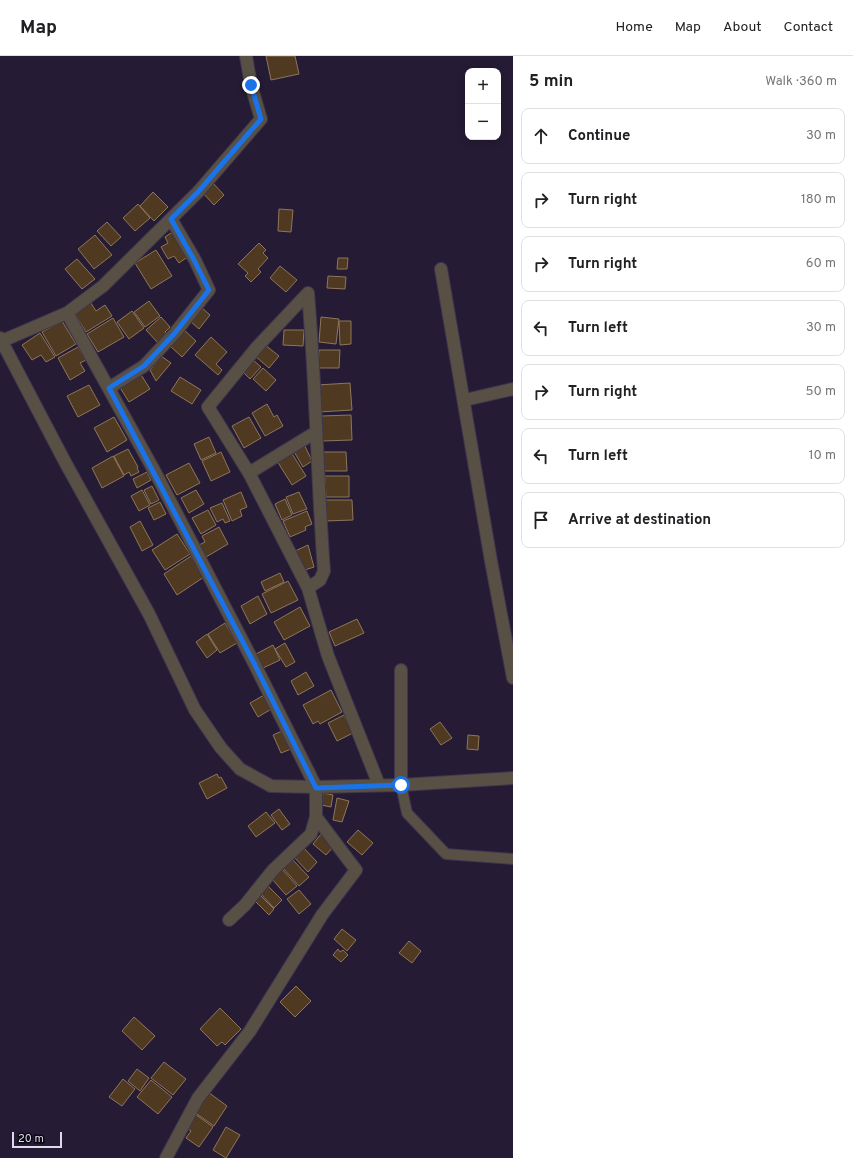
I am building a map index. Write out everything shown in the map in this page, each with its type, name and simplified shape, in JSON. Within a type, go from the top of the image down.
[{"type":"street","points":[[246,56],[251,85],[261,119],[198,192],[103,286],[67,313],[1,340],[65,462],[149,614],[195,710],[221,748],[240,769],[271,786],[316,788],[401,785],[513,778]]},
{"type":"street","points":[[109,388],[144,366],[174,334],[209,290],[171,219]]},
{"type":"street","points":[[441,269],[465,400],[491,561],[513,678]]},
{"type":"street","points":[[308,588],[320,580],[324,571],[312,341],[308,293],[257,347],[208,407],[249,473],[308,588],[328,656],[379,785]]},
{"type":"street","points":[[67,313],[109,388],[248,651],[316,788],[316,817],[311,834],[273,870],[245,905],[229,920]]},
{"type":"street","points":[[465,400],[513,389]]},
{"type":"street","points":[[249,473],[316,432]]},
{"type":"street","points":[[401,670],[401,785]]},
{"type":"street","points":[[166,1158],[198,1098],[250,1031],[322,915],[356,870],[316,817]]},
{"type":"lane","points":[[401,785],[407,813],[446,854],[513,859]]},
{"type":"building","points":[[266,56],[295,56],[299,74],[271,80]]},
{"type":"building","points":[[212,182],[224,195],[214,205],[202,192]]},
{"type":"building","points":[[153,192],[168,207],[154,221],[140,206]]},
{"type":"building","points":[[138,204],[150,218],[135,231],[123,218]]},
{"type":"building","points":[[279,209],[293,210],[291,232],[278,231]]},
{"type":"building","points":[[107,222],[121,237],[111,246],[97,231]]},
{"type":"building","points":[[174,231],[189,256],[179,263],[174,256],[168,259],[161,247],[168,243],[165,237]]},
{"type":"building","points":[[95,235],[112,255],[94,269],[78,249]]},
{"type":"building","points":[[259,243],[266,250],[263,253],[268,258],[258,269],[261,272],[251,282],[245,276],[248,273],[238,264]]},
{"type":"building","points":[[156,250],[172,276],[151,289],[135,263]]},
{"type":"building","points":[[338,258],[348,258],[347,269],[337,269]]},
{"type":"building","points":[[77,259],[95,279],[82,289],[65,269]]},
{"type":"building","points":[[280,266],[297,280],[286,292],[270,278]]},
{"type":"building","points":[[328,276],[346,277],[345,289],[327,288]]},
{"type":"building","points":[[89,300],[96,311],[105,305],[112,316],[86,332],[73,311]]},
{"type":"building","points":[[149,301],[160,316],[145,327],[134,312]]},
{"type":"building","points":[[202,308],[210,315],[199,329],[190,321]]},
{"type":"building","points":[[132,311],[144,328],[129,339],[117,322]]},
{"type":"building","points":[[161,317],[170,327],[165,332],[168,336],[159,344],[146,330]]},
{"type":"building","points":[[321,317],[339,319],[336,344],[319,342]]},
{"type":"building","points":[[113,318],[124,337],[98,352],[87,334]]},
{"type":"building","points":[[62,321],[76,344],[56,356],[42,332]]},
{"type":"building","points":[[339,321],[351,321],[351,344],[340,345]]},
{"type":"building","points":[[183,329],[196,341],[182,357],[169,345]]},
{"type":"building","points":[[284,330],[304,330],[303,346],[283,345]]},
{"type":"building","points":[[40,333],[55,357],[46,362],[41,355],[32,360],[22,345]]},
{"type":"building","points":[[211,337],[227,352],[216,364],[222,370],[218,375],[195,355]]},
{"type":"building","points":[[264,344],[279,356],[269,368],[255,356]]},
{"type":"building","points":[[78,347],[86,360],[80,363],[85,371],[70,380],[58,358]]},
{"type":"building","points":[[319,350],[340,350],[339,368],[318,368]]},
{"type":"building","points":[[161,356],[171,363],[156,381],[150,370]]},
{"type":"building","points":[[252,359],[261,367],[250,379],[242,371]]},
{"type":"building","points":[[263,368],[276,380],[266,391],[253,379]]},
{"type":"building","points":[[140,373],[150,389],[129,402],[119,386]]},
{"type":"building","points":[[180,377],[201,390],[192,404],[171,391]]},
{"type":"building","points":[[350,383],[352,410],[319,412],[317,385]]},
{"type":"building","points":[[89,385],[100,405],[78,417],[67,396]]},
{"type":"building","points":[[267,404],[274,417],[277,415],[283,426],[265,436],[252,413]]},
{"type":"building","points":[[351,415],[352,440],[322,441],[321,416]]},
{"type":"building","points":[[114,417],[127,440],[107,452],[94,428]]},
{"type":"building","points":[[249,417],[261,438],[244,448],[232,426]]},
{"type":"building","points":[[209,437],[216,453],[201,460],[194,444]]},
{"type":"building","points":[[304,444],[312,461],[303,467],[293,450]]},
{"type":"building","points":[[128,449],[138,467],[139,472],[131,476],[129,472],[124,475],[114,456]]},
{"type":"building","points":[[221,452],[230,472],[211,481],[202,461]]},
{"type":"building","points":[[291,452],[306,476],[292,485],[277,461]]},
{"type":"building","points":[[323,452],[346,452],[347,471],[324,471]]},
{"type":"building","points":[[113,456],[124,476],[102,488],[92,468]]},
{"type":"building","points":[[189,463],[200,483],[177,495],[166,475]]},
{"type":"building","points":[[147,472],[151,480],[137,488],[133,479]]},
{"type":"building","points":[[325,476],[349,476],[349,497],[326,497]]},
{"type":"building","points":[[152,486],[159,500],[151,504],[144,490]]},
{"type":"building","points":[[142,490],[150,505],[139,511],[131,496]]},
{"type":"building","points":[[196,490],[204,504],[189,513],[181,498]]},
{"type":"building","points":[[241,492],[247,507],[240,510],[242,516],[232,521],[223,500]]},
{"type":"building","points":[[299,492],[307,509],[293,514],[286,497]]},
{"type":"building","points":[[285,499],[292,515],[282,520],[275,504]]},
{"type":"building","points":[[324,500],[352,500],[353,520],[325,521]]},
{"type":"building","points":[[160,502],[166,514],[154,520],[148,508]]},
{"type":"building","points":[[222,503],[230,521],[225,523],[223,519],[217,522],[210,508]]},
{"type":"building","points":[[208,510],[216,525],[201,534],[192,518]]},
{"type":"building","points":[[307,511],[312,524],[305,527],[306,530],[290,537],[283,521]]},
{"type":"building","points":[[140,521],[153,545],[142,551],[130,527]]},
{"type":"building","points":[[219,527],[228,544],[206,557],[199,545],[205,542],[202,536]]},
{"type":"building","points":[[177,534],[190,554],[165,570],[152,550]]},
{"type":"building","points":[[308,545],[314,567],[302,571],[293,552]]},
{"type":"building","points":[[191,556],[204,577],[177,595],[164,574]]},
{"type":"building","points":[[280,573],[284,582],[265,591],[261,582]]},
{"type":"building","points":[[288,581],[298,600],[271,613],[262,594]]},
{"type":"building","points":[[258,596],[267,614],[250,624],[241,606]]},
{"type":"building","points":[[300,607],[310,626],[284,640],[274,622]]},
{"type":"building","points":[[357,619],[364,633],[335,646],[329,632]]},
{"type":"building","points":[[225,623],[237,643],[220,653],[208,634]]},
{"type":"building","points":[[207,634],[217,650],[207,658],[196,642]]},
{"type":"building","points":[[285,643],[295,662],[286,667],[275,649]]},
{"type":"building","points":[[273,645],[280,660],[263,668],[256,654]]},
{"type":"building","points":[[306,672],[314,686],[298,695],[291,681]]},
{"type":"building","points":[[331,690],[342,712],[320,724],[318,721],[313,724],[303,705]]},
{"type":"building","points":[[266,694],[273,708],[258,717],[250,703]]},
{"type":"building","points":[[344,715],[353,733],[337,741],[328,723]]},
{"type":"building","points":[[440,722],[452,738],[441,745],[430,729]]},
{"type":"building","points":[[282,731],[291,749],[281,753],[273,735]]},
{"type":"building","points":[[468,735],[479,736],[478,750],[467,749]]},
{"type":"building","points":[[217,774],[219,778],[221,777],[227,788],[207,799],[199,783]]},
{"type":"building","points":[[323,793],[333,795],[331,807],[321,805]]},
{"type":"building","points":[[337,798],[349,801],[342,822],[333,820]]},
{"type":"building","points":[[279,809],[290,824],[282,830],[271,815]]},
{"type":"building","points":[[266,812],[275,823],[256,837],[248,826]]},
{"type":"building","points":[[358,830],[373,843],[362,855],[347,842]]},
{"type":"building","points":[[321,834],[334,846],[326,855],[313,844]]},
{"type":"building","points":[[301,845],[317,862],[308,872],[292,855]]},
{"type":"building","points":[[292,859],[309,877],[299,886],[283,868]]},
{"type":"building","points":[[282,869],[297,886],[286,895],[272,879]]},
{"type":"building","points":[[267,885],[282,900],[274,908],[260,893]]},
{"type":"building","points":[[299,890],[311,904],[299,914],[287,899]]},
{"type":"building","points":[[260,895],[274,909],[269,915],[255,901]]},
{"type":"building","points":[[342,929],[356,940],[347,951],[334,939]]},
{"type":"building","points":[[409,941],[421,951],[412,963],[399,953]]},
{"type":"building","points":[[338,949],[340,952],[343,950],[348,955],[341,962],[333,955]]},
{"type":"building","points":[[296,986],[311,1001],[295,1017],[280,1002]]},
{"type":"building","points":[[220,1008],[241,1029],[225,1045],[222,1042],[217,1046],[200,1029]]},
{"type":"building","points":[[134,1017],[155,1036],[142,1050],[122,1031]]},
{"type":"building","points":[[164,1062],[186,1079],[173,1095],[151,1078]]},
{"type":"building","points":[[137,1069],[149,1078],[140,1091],[128,1081]]},
{"type":"building","points":[[123,1079],[135,1089],[122,1106],[109,1097]]},
{"type":"building","points":[[151,1080],[172,1097],[158,1114],[137,1097]]},
{"type":"building","points":[[208,1092],[227,1106],[214,1126],[194,1112]]},
{"type":"building","points":[[195,1114],[213,1127],[199,1147],[186,1138],[191,1131],[186,1128]]},
{"type":"building","points":[[226,1127],[240,1135],[226,1158],[213,1150]]},
{"type":"route","points":[[251,85],[261,119],[198,192],[171,219],[209,290],[174,334],[144,366],[109,388],[156,474],[255,665],[316,788],[401,785]]}]
